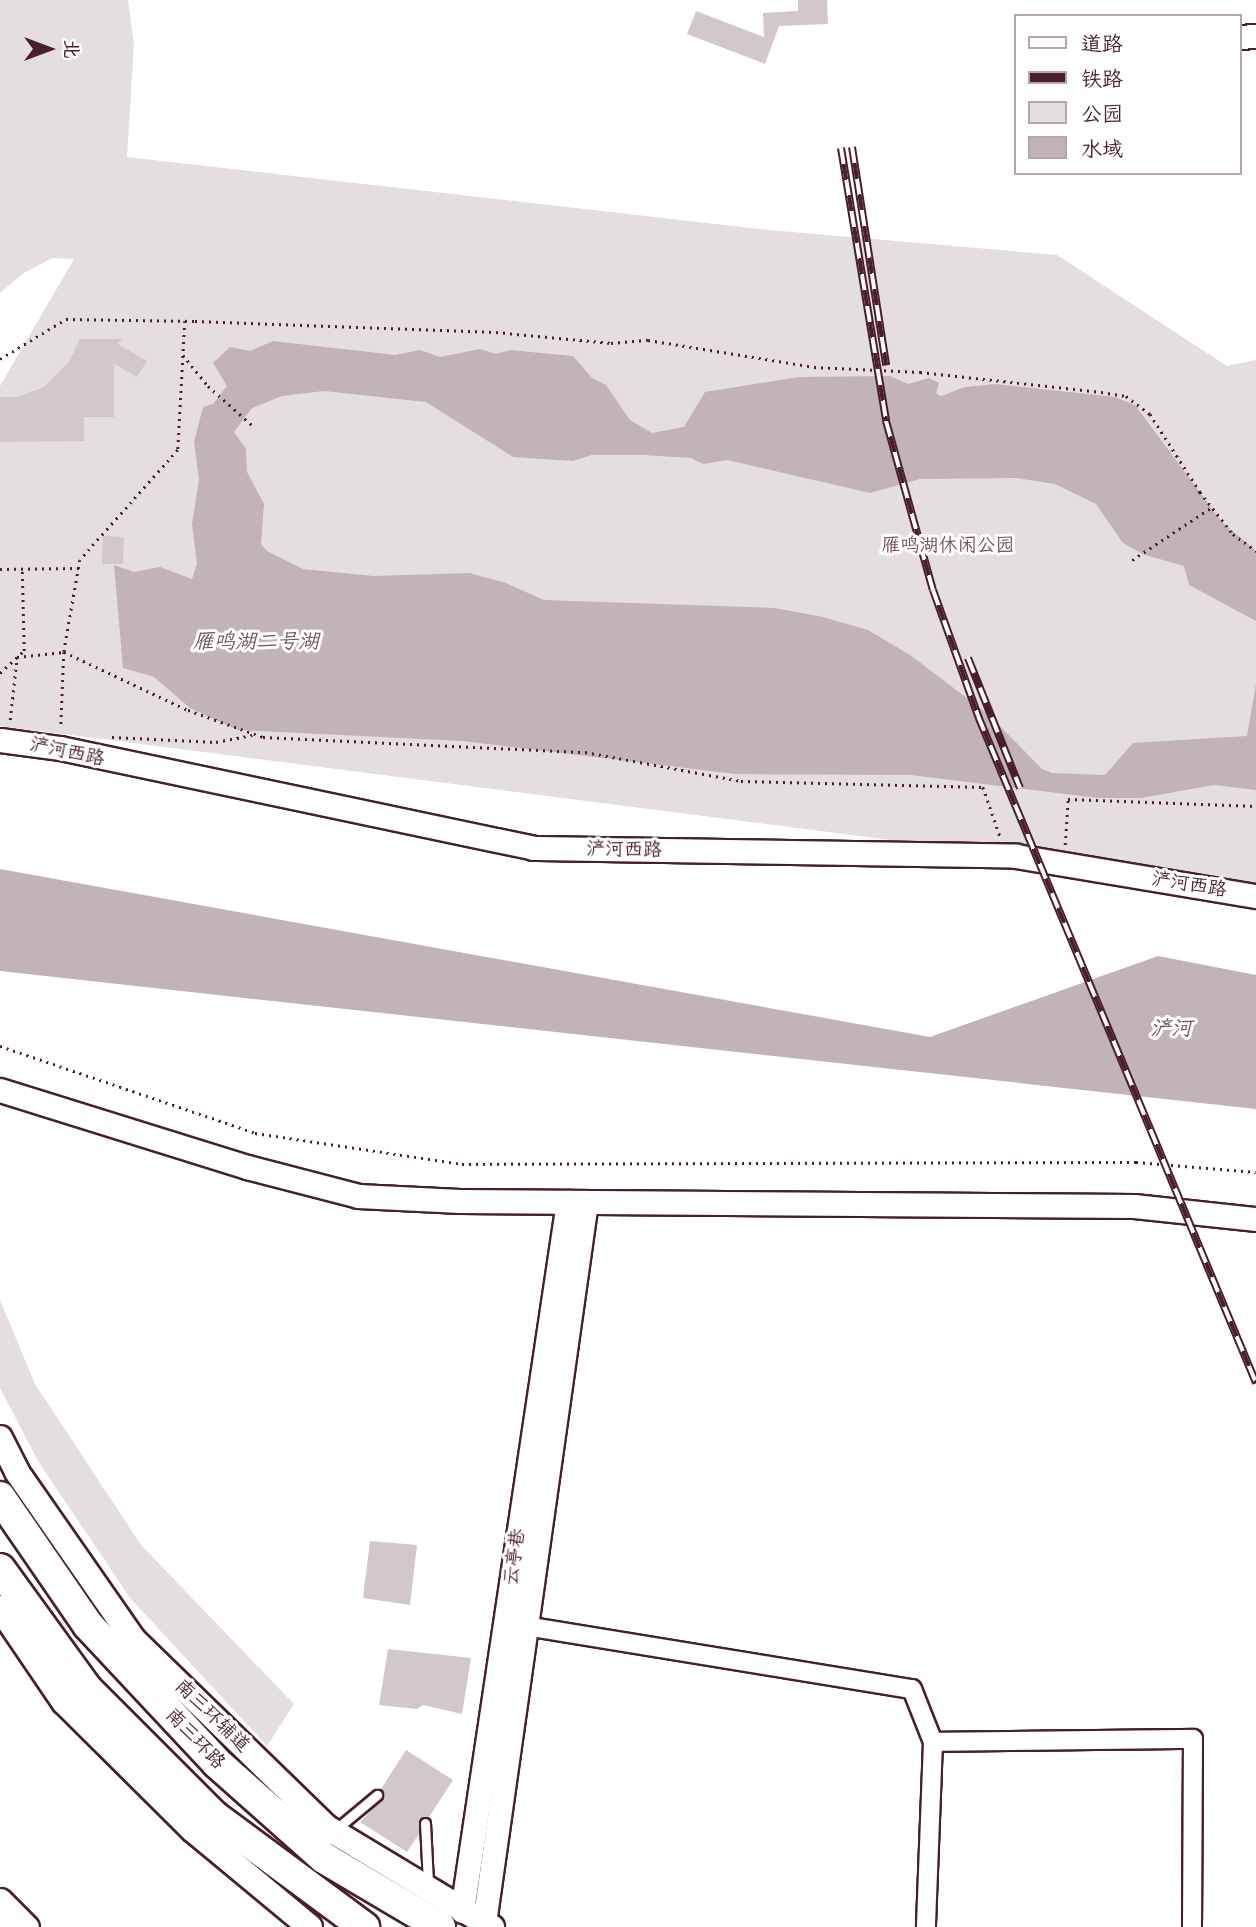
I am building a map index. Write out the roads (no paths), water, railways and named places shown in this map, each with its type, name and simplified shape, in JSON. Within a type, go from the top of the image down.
[{"type":"highway","name":"南三环路","points":[[0,1497],[88,1625],[217,1763],[451,1919]]},
{"type":"highway","name":"南三环路","points":[[0,1569],[87,1689],[214,1816],[302,1884],[364,1927]]},
{"type":"main road","name":"南三环辅道","points":[[0,1438],[17,1472],[133,1639],[328,1839],[428,1892],[451,1919],[488,1925]]},
{"type":"main road","points":[[0,1608],[64,1702],[193,1830],[284,1910],[310,1927]]},
{"type":"street","name":"浐河西路","points":[[4,741],[60,748],[104,760],[533,848],[1007,856],[1256,896]]},
{"type":"street","points":[[0,1090],[247,1167],[358,1196],[577,1202],[1134,1206],[1256,1219]]},
{"type":"street","points":[[488,1925],[577,1202]]},
{"type":"street","name":"云亭巷","points":[[451,1919],[577,1202]]},
{"type":"street","points":[[526,1626],[912,1689],[933,1742],[926,1927]]},
{"type":"street","points":[[933,1742],[1193,1739],[1192,1927]]},
{"type":"street","points":[[0,1900],[27,1927]]},
{"type":"lane","points":[[328,1839],[377,1795]]},
{"type":"lane","points":[[425,1823],[428,1892]]},
{"type":"water","name":"雁鸣湖二号湖","points":[[273,341],[395,355],[420,350],[440,357],[480,349],[496,354],[510,350],[573,356],[592,378],[606,385],[630,420],[652,433],[684,427],[705,392],[799,377],[890,376],[908,384],[929,378],[939,383],[936,393],[941,396],[965,387],[995,384],[1115,397],[1135,405],[1222,522],[1256,551],[1256,621],[1189,585],[1184,566],[1145,555],[1123,543],[1096,504],[1055,484],[1016,478],[920,479],[870,493],[727,460],[703,464],[691,458],[643,455],[592,455],[573,461],[513,457],[426,402],[324,391],[282,396],[252,408],[234,432],[246,449],[247,472],[264,504],[261,544],[267,551],[303,569],[373,576],[469,573],[506,583],[544,600],[775,608],[823,617],[868,630],[910,655],[988,714],[1042,769],[1052,773],[1105,775],[1133,743],[1247,736],[1256,684],[1256,790],[1214,785],[1141,798],[1098,798],[911,775],[735,774],[462,741],[238,730],[190,708],[154,677],[123,668],[114,565],[134,572],[160,567],[192,579],[197,564],[192,524],[199,479],[194,442],[203,407],[213,404],[227,386],[213,363],[230,347],[250,351]]},
{"type":"water","name":"浐河","points":[[0,869],[930,1037],[1158,956],[1256,975],[1256,1109],[0,971]]},
{"type":"railway","points":[[852,147],[886,365]]},
{"type":"railway","points":[[841,148],[886,421],[933,590],[978,716],[1256,1383]]},
{"type":"railway","points":[[968,658],[1020,788]]},
{"type":"park label","name":"雁鸣湖休闲公园","points":[[948,546]]}]
